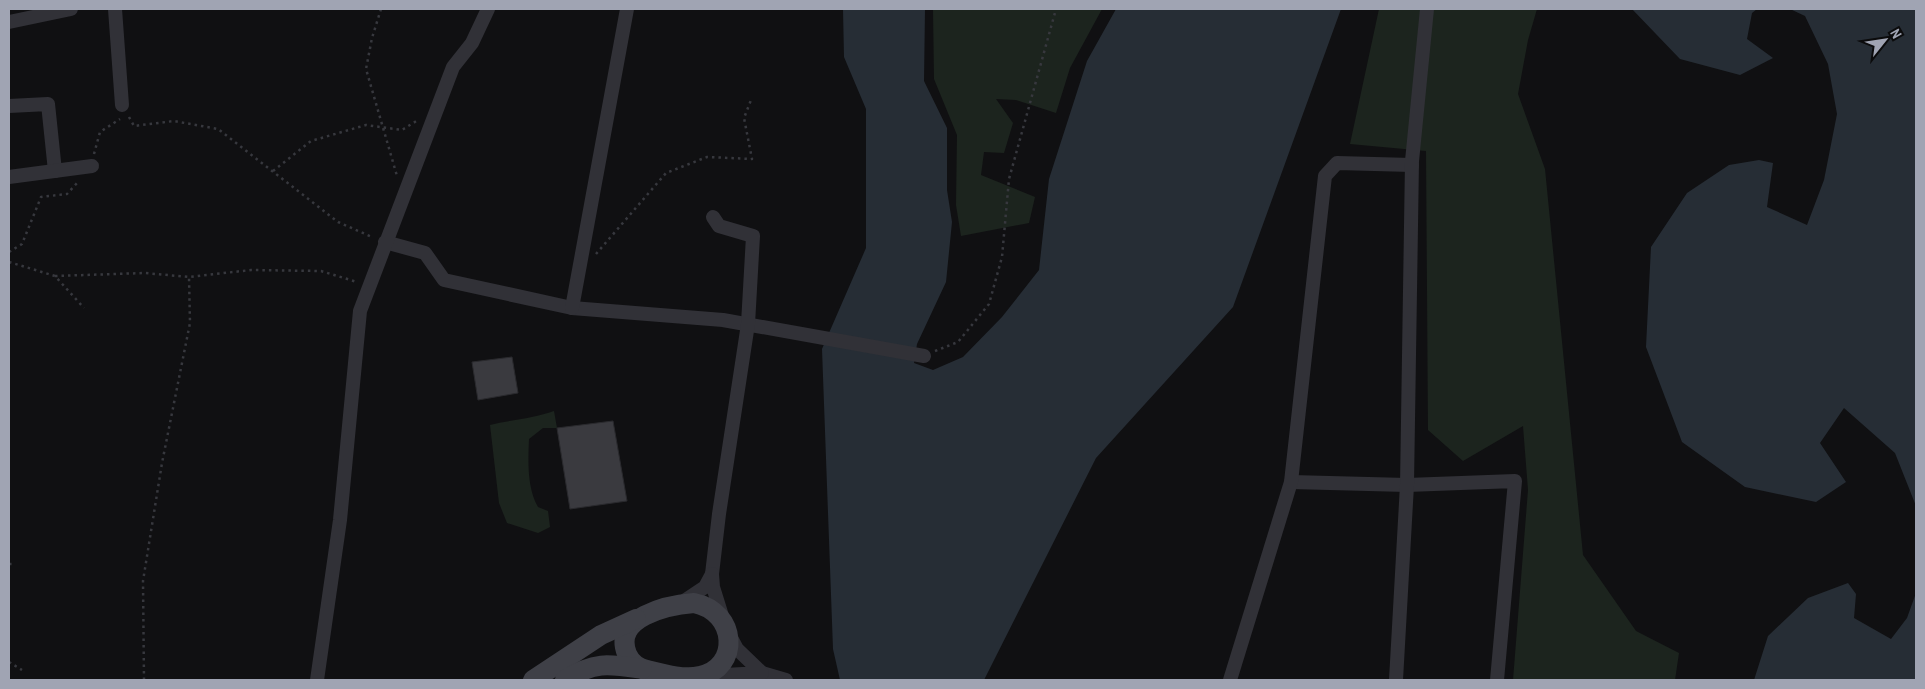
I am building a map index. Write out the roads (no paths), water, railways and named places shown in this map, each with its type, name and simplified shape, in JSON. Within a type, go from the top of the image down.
[{"type":"street","points":[[9,22],[71,9]]},
{"type":"street","points":[[115,9],[122,105]]},
{"type":"street","points":[[317,680],[340,520],[360,311],[453,67],[472,42],[488,9]]},
{"type":"street","points":[[572,308],[628,9]]},
{"type":"street","points":[[1396,680],[1408,486],[1412,165],[1426,9]]},
{"type":"street","points":[[9,106],[48,104],[55,171]]},
{"type":"street","points":[[1230,680],[1291,482],[1325,176],[1337,163],[1412,165]]},
{"type":"street","points":[[9,177],[92,166]]},
{"type":"street","points":[[713,217],[719,226],[753,236],[748,324],[719,514],[712,574],[716,599],[725,625],[737,649],[762,673]]},
{"type":"street","points":[[385,242],[425,253],[444,280],[572,308],[723,320],[924,356]]},
{"type":"street","points":[[1291,482],[1408,486],[1515,480],[1497,680]]},
{"type":"street","points":[[681,604],[705,587],[712,574]]},
{"type":"street","points":[[533,680],[601,635],[640,617],[681,604],[694,602],[705,605],[715,611],[725,625],[728,648],[720,664],[712,672],[701,676]]},
{"type":"street","points":[[640,617],[633,622],[628,630],[625,638],[625,647],[628,656],[634,664],[642,669]]},
{"type":"street","points":[[565,680],[579,671],[608,664],[689,677],[762,673],[786,680]]}]
